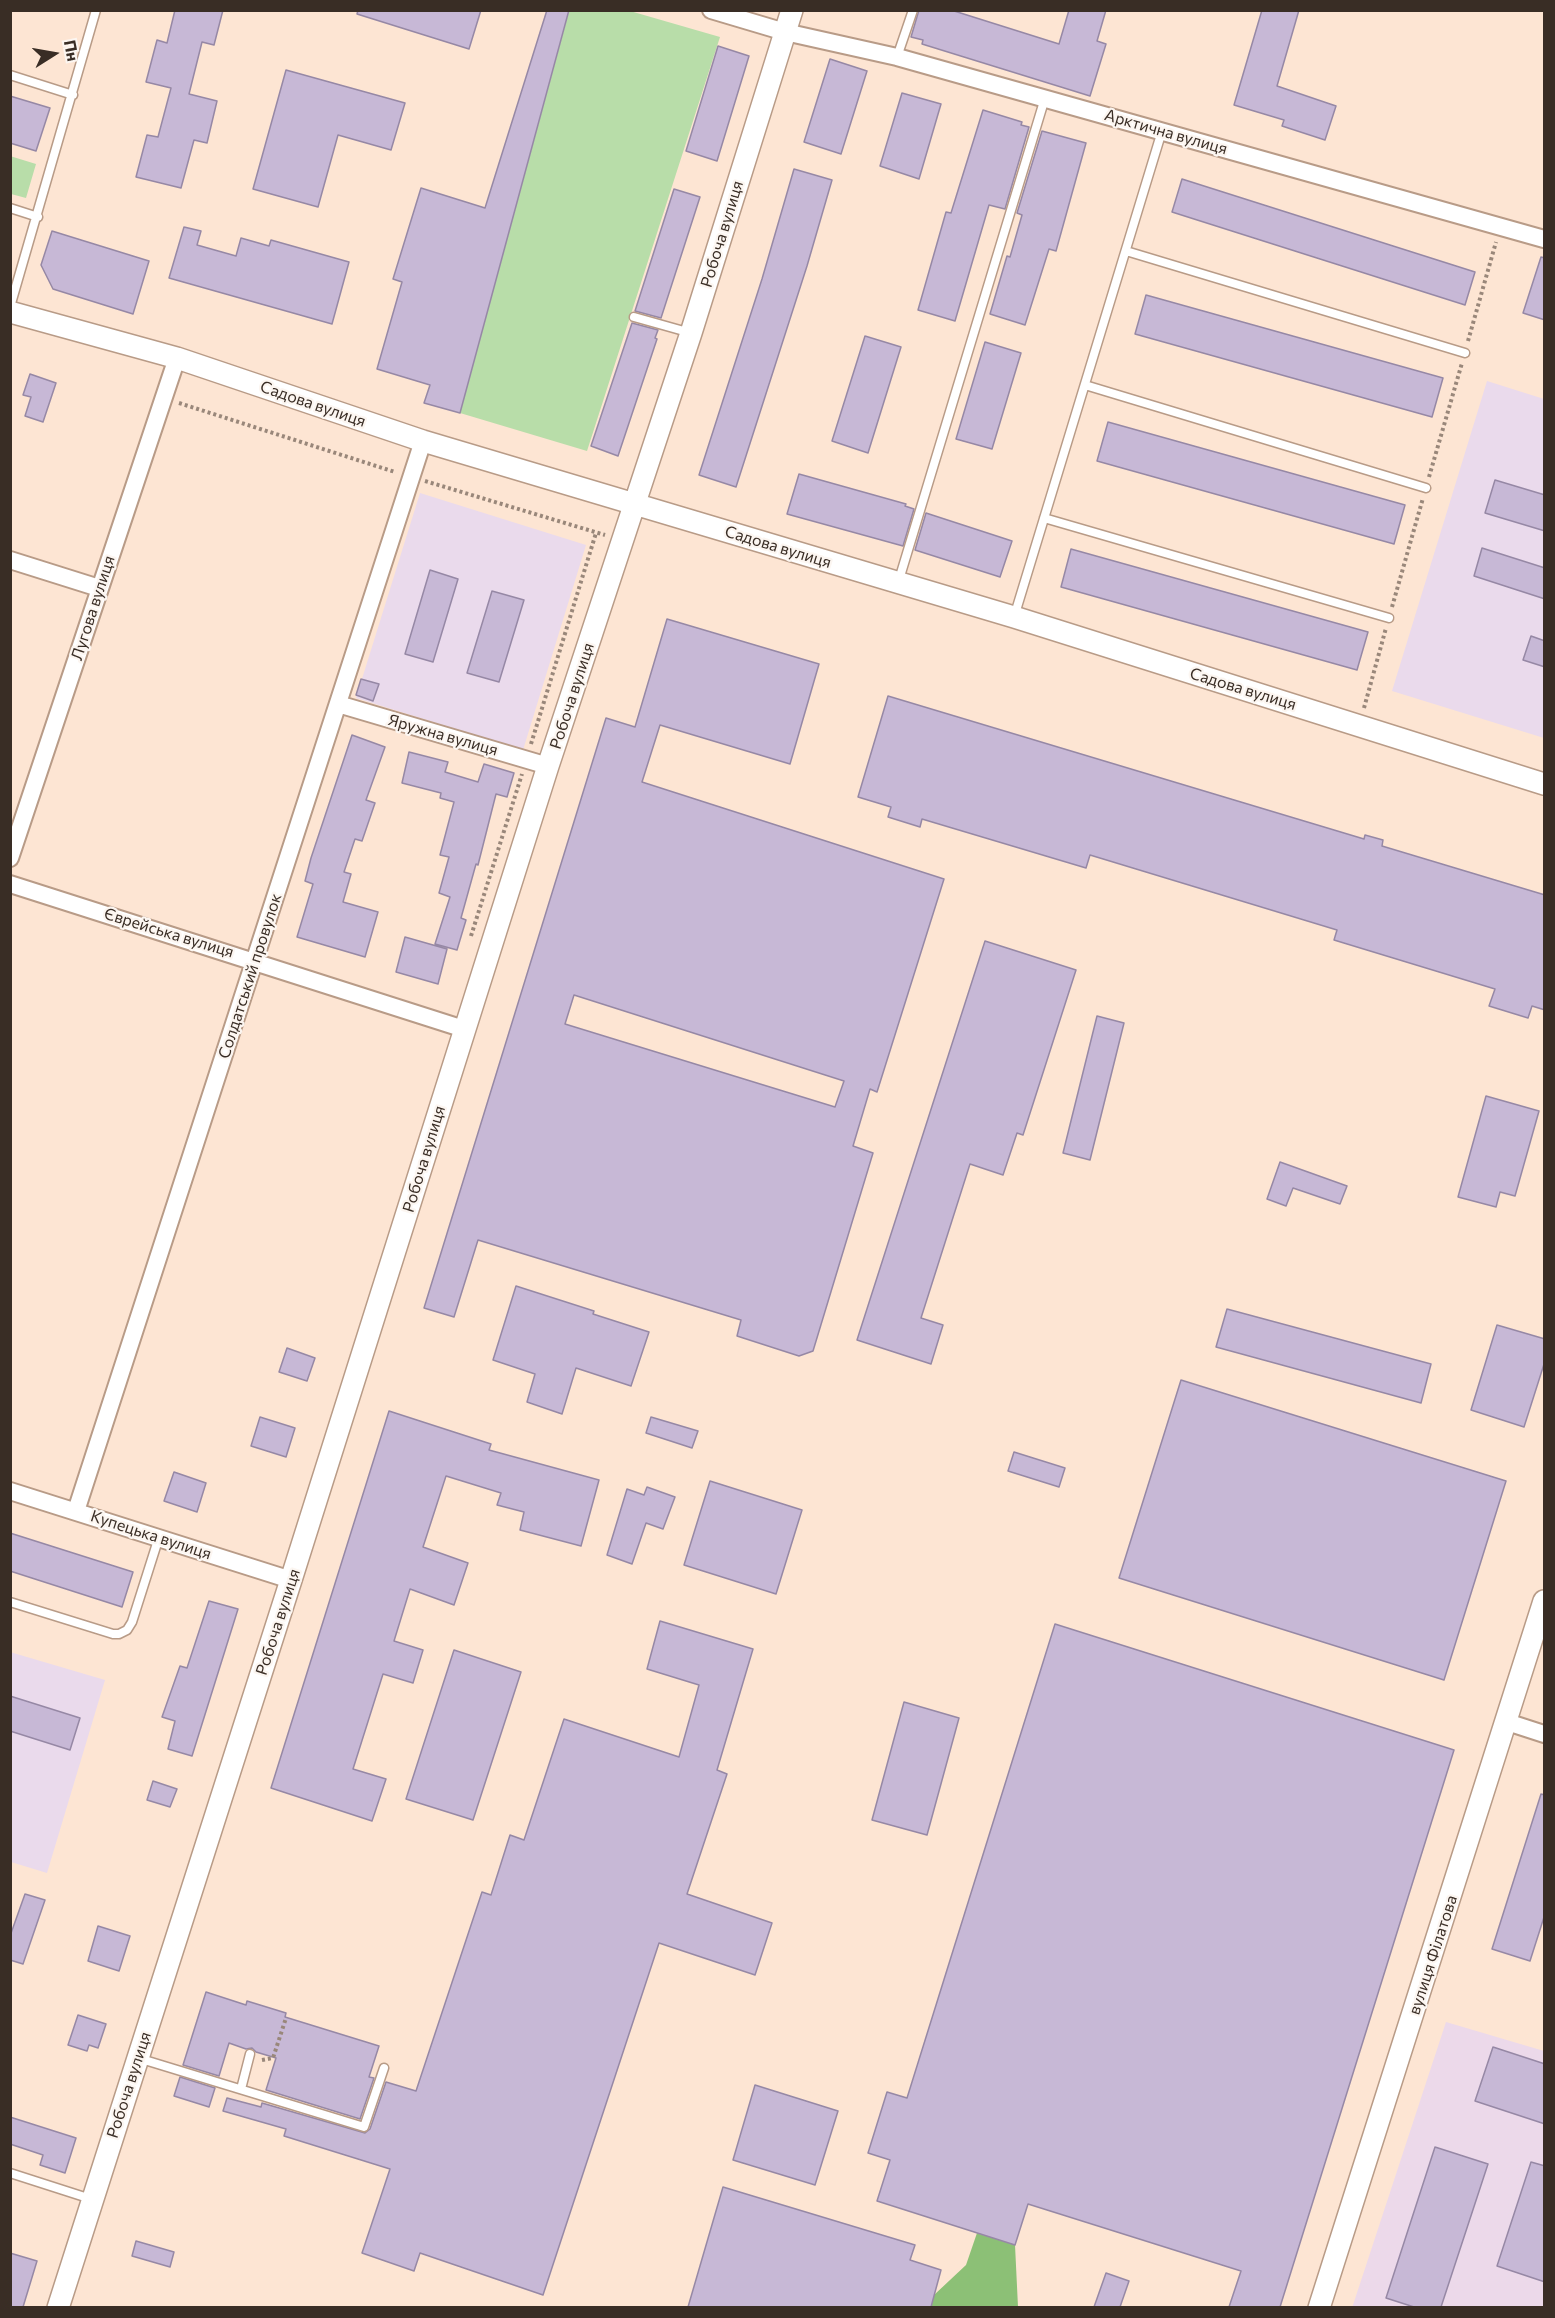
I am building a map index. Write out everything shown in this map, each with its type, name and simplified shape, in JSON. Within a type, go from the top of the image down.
[{"type":"street","name":"Арктична вулиця","points":[[711,10],[785,32],[897,57],[1545,239]]},
{"type":"street","name":"Робоча вулиця","points":[[58,2307],[548,766],[636,505],[792,10]]},
{"type":"street","name":"Садова вулиця","points":[[10,312],[177,358],[423,441],[1014,617],[1545,784]]},
{"type":"street","name":"Лугова вулиця","points":[[10,858],[177,358]]},
{"type":"street","name":"Солдатський провулок","points":[[76,1511],[423,441]]},
{"type":"street","points":[[10,560],[99,588]]},
{"type":"street","name":"Яружна вулиця","points":[[338,704],[548,766]]},
{"type":"street","name":"Єврейська вулиця","points":[[10,884],[255,960],[464,1029]]},
{"type":"street","name":"Купецька вулиця","points":[[10,1491],[291,1580]]},
{"type":"street","name":"вулиця Філатова","points":[[1319,2307],[1545,1601]]},
{"type":"street","points":[[1507,1722],[1545,1734]]},
{"type":"lane","points":[[10,307],[38,217],[96,10]]},
{"type":"lane","points":[[897,57],[913,10]]},
{"type":"lane","points":[[10,75],[73,95]]},
{"type":"lane","points":[[898,583],[1045,98]]},
{"type":"lane","points":[[1014,617],[1162,130]]},
{"type":"lane","points":[[10,208],[38,217]]},
{"type":"lane","points":[[1126,251],[1465,353]]},
{"type":"lane","points":[[634,317],[691,333]]},
{"type":"lane","points":[[1085,385],[1426,488]]},
{"type":"lane","points":[[1044,518],[1389,618]]},
{"type":"lane","points":[[10,1602],[112,1634],[119,1634],[127,1630],[132,1622],[159,1537]]},
{"type":"lane","points":[[138,2057],[364,2127],[384,2068]]},
{"type":"lane","points":[[241,2089],[249,2058]]},
{"type":"lane","points":[[10,2173],[92,2199]]},
{"type":"path","points":[[164,398],[411,477],[623,541]]},
{"type":"path","points":[[469,942],[596,533]]},
{"type":"path","points":[[249,2058],[273,2058],[286,2018]]},
{"type":"shaded area","points":[[1487,381],[1544,399],[1544,738],[1392,691]]},
{"type":"shaded area","points":[[420,493],[586,545],[523,750],[356,698]]},
{"type":"shaded area","points":[[10,1652],[105,1680],[47,1873],[11,1862]]},
{"type":"shaded area","points":[[1446,2022],[1544,2051],[1544,2307],[1352,2308]]},
{"type":"green space","points":[[569,11],[630,11],[720,37],[587,451],[460,413]]},
{"type":"green space","points":[[10,156],[36,164],[26,198],[11,194]]},
{"type":"green space","points":[[977,2233],[1015,2245],[1018,2307],[931,2308],[934,2295],[966,2265]]},
{"type":"building","points":[[175,10],[223,10],[214,45],[202,42],[189,94],[217,101],[207,143],[194,140],[181,188],[136,177],[147,135],[158,137],[171,88],[146,82],[157,40],[167,43]]},
{"type":"building","points":[[358,10],[481,10],[469,49],[357,14]]},
{"type":"building","points":[[547,10],[569,10],[460,413],[424,403],[430,385],[377,369],[402,282],[393,279],[421,188],[485,208]]},
{"type":"building","points":[[919,10],[951,10],[1059,44],[1069,10],[1106,10],[1097,41],[1106,44],[1090,96],[922,44],[923,40],[911,37]]},
{"type":"building","points":[[1262,10],[1299,10],[1277,86],[1336,106],[1325,140],[1282,126],[1284,120],[1234,105]]},
{"type":"building","points":[[718,46],[749,56],[717,161],[686,151]]},
{"type":"building","points":[[830,59],[867,71],[841,154],[804,142]]},
{"type":"building","points":[[286,70],[405,103],[391,150],[338,135],[318,207],[253,189]]},
{"type":"building","points":[[902,93],[941,104],[919,179],[880,166]]},
{"type":"building","points":[[10,96],[50,108],[36,151],[10,143]]},
{"type":"building","points":[[983,110],[1022,122],[1021,125],[1029,127],[1005,209],[989,205],[955,321],[918,310],[946,212],[951,213]]},
{"type":"building","points":[[1042,131],[1086,143],[1056,251],[1049,249],[1025,325],[990,314],[1022,215],[1017,213]]},
{"type":"building","points":[[794,169],[832,180],[807,266],[736,487],[699,475],[762,279]]},
{"type":"building","points":[[1182,179],[1475,272],[1465,305],[1172,212]]},
{"type":"building","points":[[674,189],[700,197],[661,318],[635,311]]},
{"type":"building","points":[[184,227],[201,231],[197,245],[236,256],[241,238],[269,246],[271,240],[349,262],[332,324],[169,278]]},
{"type":"building","points":[[52,231],[149,261],[133,314],[53,289],[41,265]]},
{"type":"building","points":[[1541,257],[1545,258],[1545,320],[1523,313]]},
{"type":"building","points":[[1146,295],[1443,378],[1432,417],[1135,334]]},
{"type":"building","points":[[632,323],[658,330],[618,456],[591,446]]},
{"type":"building","points":[[865,336],[901,347],[868,453],[832,441]]},
{"type":"building","points":[[985,342],[1021,353],[992,449],[956,439]]},
{"type":"building","points":[[30,374],[56,383],[43,422],[25,416],[31,397],[23,395]]},
{"type":"building","points":[[1108,422],[1405,505],[1394,544],[1097,461]]},
{"type":"building","points":[[799,474],[906,504],[905,506],[914,509],[903,546],[787,514]]},
{"type":"building","points":[[1495,480],[1545,495],[1545,531],[1485,513]]},
{"type":"building","points":[[926,513],[1012,541],[1000,577],[915,550]]},
{"type":"building","points":[[1482,548],[1545,568],[1545,599],[1474,576]]},
{"type":"building","points":[[1071,549],[1368,632],[1357,670],[1061,587]]},
{"type":"building","points":[[430,570],[458,579],[433,662],[405,654]]},
{"type":"building","points":[[492,591],[524,600],[499,682],[467,673]]},
{"type":"building","points":[[667,619],[819,664],[790,764],[660,725],[642,782],[944,879],[877,1092],[870,1089],[853,1146],[873,1153],[813,1351],[799,1356],[737,1336],[741,1320],[478,1240],[454,1317],[424,1308],[606,718],[635,727]],"holes":[[[574,995],[844,1081],[835,1107],[565,1024]]]},
{"type":"building","points":[[1531,636],[1545,641],[1545,667],[1523,660]]},
{"type":"building","points":[[361,679],[379,684],[373,701],[356,695]]},
{"type":"building","points":[[888,696],[1364,839],[1365,835],[1383,840],[1382,846],[1545,895],[1545,1010],[1532,1006],[1528,1018],[1489,1006],[1495,989],[1334,940],[1337,930],[1090,855],[1086,868],[922,819],[920,827],[888,817],[891,807],[858,797]]},
{"type":"building","points":[[352,735],[385,747],[366,800],[375,803],[362,841],[355,839],[344,872],[351,874],[343,902],[378,912],[365,957],[297,937],[313,884],[305,881],[311,858]]},
{"type":"building","points":[[409,752],[448,762],[445,772],[478,782],[484,764],[514,773],[507,797],[496,794],[478,865],[476,864],[461,918],[466,920],[457,950],[435,944],[450,897],[439,893],[449,857],[440,855],[454,802],[440,798],[441,793],[402,783]]},
{"type":"building","points":[[405,937],[447,949],[438,984],[396,972]]},
{"type":"building","points":[[985,941],[1076,970],[1023,1135],[1017,1133],[1003,1175],[970,1164],[921,1318],[943,1325],[931,1364],[857,1340]]},
{"type":"building","points":[[1097,1016],[1124,1023],[1090,1160],[1063,1153]]},
{"type":"building","points":[[1486,1096],[1539,1111],[1515,1196],[1500,1192],[1496,1207],[1458,1197]]},
{"type":"building","points":[[1280,1162],[1347,1186],[1340,1204],[1293,1188],[1286,1206],[1267,1199]]},
{"type":"building","points":[[516,1286],[594,1311],[593,1314],[649,1332],[631,1386],[576,1368],[562,1414],[527,1402],[535,1374],[493,1360]]},
{"type":"building","points":[[1227,1309],[1431,1364],[1421,1403],[1216,1347]]},
{"type":"building","points":[[1497,1325],[1545,1339],[1545,1361],[1524,1427],[1471,1410]]},
{"type":"building","points":[[287,1348],[315,1358],[307,1381],[279,1372]]},
{"type":"building","points":[[1181,1380],[1506,1481],[1444,1680],[1119,1578]]},
{"type":"building","points":[[389,1411],[491,1444],[489,1450],[599,1480],[581,1546],[520,1530],[524,1512],[497,1505],[501,1493],[446,1476],[423,1547],[468,1563],[454,1605],[410,1589],[394,1641],[423,1650],[413,1683],[383,1674],[353,1769],[386,1779],[372,1821],[271,1788]]},
{"type":"building","points":[[260,1417],[295,1428],[286,1457],[251,1446]]},
{"type":"building","points":[[651,1417],[698,1431],[692,1448],[646,1433]]},
{"type":"building","points":[[1014,1452],[1065,1468],[1059,1487],[1008,1471]]},
{"type":"building","points":[[174,1472],[206,1483],[197,1512],[164,1501]]},
{"type":"building","points":[[710,1481],[802,1510],[776,1594],[684,1565]]},
{"type":"building","points":[[647,1487],[675,1497],[663,1529],[646,1523],[632,1564],[607,1555],[627,1489],[644,1495]]},
{"type":"building","points":[[10,1533],[133,1572],[122,1607],[10,1571]]},
{"type":"building","points":[[209,1601],[238,1609],[192,1756],[168,1749],[175,1721],[162,1717],[180,1666],[187,1668]]},
{"type":"building","points":[[660,1621],[753,1649],[717,1770],[727,1774],[687,1894],[772,1923],[755,1975],[659,1943],[543,2295],[420,2253],[414,2271],[362,2253],[390,2169],[284,2136],[286,2129],[223,2111],[227,2098],[261,2107],[262,2103],[365,2133],[370,2129],[386,2082],[416,2091],[482,1892],[491,1895],[510,1835],[524,1840],[564,1719],[679,1757],[699,1685],[647,1669]]},
{"type":"building","points":[[1055,1624],[1454,1750],[1280,2307],[1229,2307],[1241,2271],[1028,2204],[1015,2245],[877,2201],[890,2160],[868,2153],[887,2092],[907,2098]]},
{"type":"building","points":[[454,1650],[521,1672],[473,1820],[406,1799]]},
{"type":"building","points":[[10,1696],[80,1718],[70,1750],[10,1731]]},
{"type":"building","points":[[904,1702],[959,1718],[927,1835],[872,1820]]},
{"type":"building","points":[[153,1781],[177,1789],[170,1807],[147,1800]]},
{"type":"building","points":[[1541,1794],[1545,1795],[1545,1914],[1530,1961],[1492,1949]]},
{"type":"building","points":[[25,1894],[45,1900],[23,1964],[10,1960],[10,1936]]},
{"type":"building","points":[[98,1926],[130,1936],[119,1971],[88,1961]]},
{"type":"building","points":[[206,1992],[246,2005],[247,2001],[286,2013],[285,2017],[379,2046],[369,2077],[374,2078],[360,2119],[266,2090],[276,2058],[256,2052],[252,2048],[246,2049],[229,2043],[219,2076],[183,2065]]},
{"type":"building","points":[[78,2015],[106,2024],[98,2048],[89,2045],[87,2051],[68,2045]]},
{"type":"building","points":[[1493,2047],[1545,2064],[1545,2124],[1475,2101]]},
{"type":"building","points":[[180,2077],[215,2088],[209,2107],[174,2096]]},
{"type":"building","points":[[755,2085],[838,2111],[815,2185],[733,2160]]},
{"type":"building","points":[[10,2117],[76,2138],[65,2173],[40,2165],[43,2155],[10,2144]]},
{"type":"building","points":[[1435,2147],[1488,2164],[1441,2307],[1414,2307],[1386,2298]]},
{"type":"building","points":[[1531,2162],[1545,2166],[1545,2282],[1497,2266]]},
{"type":"building","points":[[723,2187],[915,2245],[910,2260],[941,2270],[931,2307],[688,2307]]},
{"type":"building","points":[[136,2241],[174,2252],[170,2267],[132,2256]]},
{"type":"building","points":[[10,2253],[37,2261],[23,2307],[10,2307]]},
{"type":"building","points":[[1106,2273],[1129,2281],[1120,2307],[1094,2307]]}]
